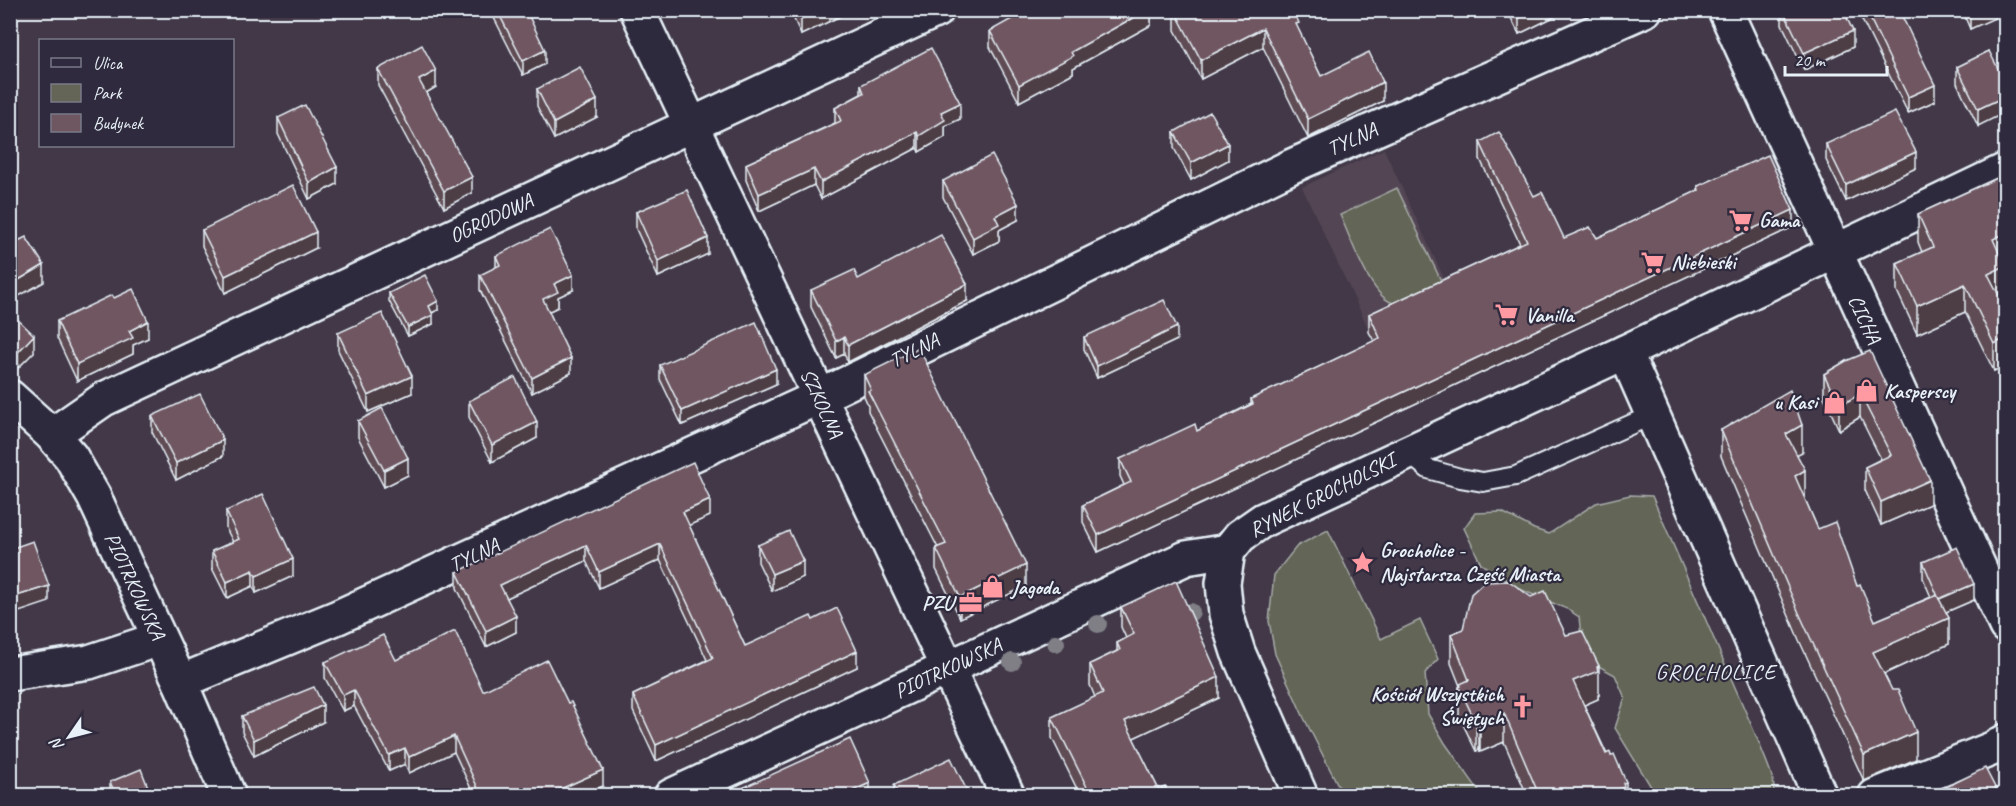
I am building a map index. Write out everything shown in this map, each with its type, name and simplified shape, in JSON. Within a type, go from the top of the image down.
[{"type":"street","name":"SZKOLNA","points":[[637,10],[1008,795]]},
{"type":"street","name":"OGRODOWA","points":[[52,435],[104,399],[937,10]]},
{"type":"street","name":"TYLNA","points":[[180,682],[338,617],[819,397],[1292,166],[1645,10]]},
{"type":"street","name":"CICHA","points":[[1727,12],[1834,252],[2006,626]]},
{"type":"street","name":"RYNEK GROCHOLSKI","points":[[1301,795],[1238,652],[1226,614],[1223,583],[1228,551],[1240,536],[1263,520],[1625,352],[2006,170]]},
{"type":"street","points":[[1625,352],[1820,795]]},
{"type":"street","name":"PIOTRKOWSKA","points":[[10,397],[52,435],[71,457],[94,497],[180,682],[229,795]]},
{"type":"street","name":"PIOTRKOWSKA","points":[[671,795],[1186,558],[1228,551]]},
{"type":"street","points":[[10,674],[89,662],[159,639]]},
{"type":"street","points":[[1875,795],[1994,748],[2006,741]]},
{"type":"lane","points":[[1407,453],[1428,470],[1483,482],[1516,476],[1652,415]]},
{"type":"shaded area","points":[[1384,149],[1487,371],[1406,409],[1302,187]]},
{"type":"green space","points":[[1397,188],[1444,287],[1400,303],[1386,300],[1378,292],[1362,266],[1340,215]]},
{"type":"green space","points":[[1630,495],[1652,496],[1760,745],[1772,776],[1774,795],[1656,795],[1615,728],[1625,698],[1615,675],[1593,663],[1581,636],[1579,617],[1567,609],[1522,590],[1481,564],[1464,528],[1475,513],[1502,512],[1534,529],[1549,534],[1596,503]]},
{"type":"green space","points":[[1328,530],[1381,639],[1420,620],[1438,659],[1425,673],[1428,714],[1445,743],[1482,795],[1343,795],[1275,654],[1269,621],[1274,575],[1297,546]]},
{"type":"building","points":[[497,10],[526,10],[545,50],[523,61]]},
{"type":"building","points":[[797,10],[819,10],[801,19]]},
{"type":"building","points":[[1028,10],[1147,10],[1071,52],[1073,56],[1019,85],[990,31]]},
{"type":"building","points":[[1293,10],[1299,23],[1296,24],[1321,76],[1369,52],[1383,82],[1308,119],[1263,28],[1201,60],[1175,11]]},
{"type":"building","points":[[1516,10],[1535,10],[1519,18]]},
{"type":"building","points":[[1783,10],[1843,10],[1853,31],[1804,53]]},
{"type":"building","points":[[1866,10],[1899,10],[1935,85],[1908,97]]},
{"type":"building","points":[[422,45],[436,71],[419,80],[472,177],[444,191],[378,69]]},
{"type":"building","points":[[931,48],[960,103],[941,112],[945,120],[919,136],[917,132],[821,182],[814,169],[759,194],[746,164],[841,121],[835,108],[864,93],[861,85]]},
{"type":"building","points":[[1989,51],[2006,84],[2006,96],[1978,109],[1957,67]]},
{"type":"building","points":[[580,67],[597,100],[554,123],[537,89]]},
{"type":"building","points":[[305,105],[337,167],[309,183],[278,118]]},
{"type":"building","points":[[1210,112],[1228,144],[1191,163],[1174,132]]},
{"type":"building","points":[[1895,112],[1916,152],[1846,185],[1826,144]]},
{"type":"building","points":[[1499,132],[1534,196],[1542,192],[1564,238],[1590,227],[1597,238],[1699,190],[1698,186],[1768,155],[1793,210],[1098,535],[1083,505],[1131,482],[1120,459],[1195,424],[1197,431],[1253,404],[1251,399],[1380,338],[1369,314],[1527,241],[1480,142]]},
{"type":"building","points":[[992,155],[1018,204],[995,216],[999,224],[973,238],[943,181]]},
{"type":"building","points":[[2006,174],[2006,233],[1993,239],[2005,266],[1988,274],[2006,309],[2006,338],[1994,344],[1965,284],[1917,306],[1897,263],[1933,247],[1918,214]]},
{"type":"building","points":[[293,185],[316,232],[225,276],[202,230]]},
{"type":"building","points":[[687,190],[708,238],[658,261],[636,212]]},
{"type":"building","points":[[550,229],[573,275],[554,284],[558,292],[543,299],[571,358],[532,378],[480,275],[500,265],[496,256]]},
{"type":"building","points":[[941,235],[967,284],[848,345],[844,337],[836,341],[811,290],[854,270],[858,279]]},
{"type":"building","points":[[26,237],[44,265],[10,285],[10,245]]},
{"type":"building","points":[[425,275],[438,301],[429,306],[433,315],[408,327],[389,293]]},
{"type":"building","points":[[133,289],[148,321],[129,331],[133,338],[77,364],[57,321],[112,295],[114,298]]},
{"type":"building","points":[[1164,300],[1177,327],[1097,366],[1084,337]]},
{"type":"building","points":[[10,312],[34,335],[18,352],[10,345]]},
{"type":"building","points":[[382,313],[412,376],[368,396],[338,333]]},
{"type":"building","points":[[756,322],[776,369],[682,411],[660,365]]},
{"type":"building","points":[[919,348],[1026,565],[960,597],[936,548],[946,544],[868,391],[871,390],[864,375]]},
{"type":"building","points":[[1870,351],[1930,480],[1881,502],[1865,467],[1891,455],[1860,394],[1839,406],[1824,374]]},
{"type":"building","points":[[515,377],[537,422],[492,445],[469,401]]},
{"type":"building","points":[[1790,390],[1802,425],[1786,434],[1805,470],[1795,476],[1818,529],[1835,522],[1857,586],[1860,584],[1875,621],[1937,595],[1949,618],[1873,652],[1892,690],[1898,690],[1916,732],[1864,755],[1799,613],[1721,430]]},
{"type":"building","points":[[200,394],[223,440],[176,463],[152,416]]},
{"type":"building","points":[[382,408],[408,458],[384,470],[358,421]]},
{"type":"building","points":[[693,462],[710,500],[683,512],[745,646],[811,616],[813,620],[837,608],[857,651],[656,745],[633,695],[713,658],[660,544],[599,572],[586,545],[500,585],[516,616],[486,631],[457,572]]},
{"type":"building","points":[[263,494],[293,559],[256,576],[253,570],[227,582],[212,551],[239,539],[226,511]]},
{"type":"building","points":[[2006,505],[2006,517],[2001,508]]},
{"type":"building","points":[[789,531],[803,561],[772,574],[758,545]]},
{"type":"building","points":[[33,541],[49,586],[10,598],[10,549]]},
{"type":"building","points":[[1957,547],[1974,584],[1939,599],[1923,562]]},
{"type":"building","points":[[1176,581],[1219,677],[1125,721],[1159,790],[1165,787],[1169,795],[1091,795],[1052,717],[1103,693],[1090,664],[1120,650],[1117,643],[1134,634],[1121,607]]},
{"type":"building","name":"Kościół Wszystkich Świętych","points":[[1509,581],[1531,597],[1545,591],[1566,635],[1582,631],[1599,666],[1598,671],[1573,681],[1606,754],[1610,752],[1611,756],[1614,754],[1626,782],[1623,783],[1624,787],[1604,795],[1533,795],[1531,790],[1536,788],[1504,713],[1476,723],[1459,687],[1460,684],[1469,680],[1451,634],[1463,629],[1471,594],[1484,582]]},
{"type":"building","points":[[455,631],[483,691],[547,660],[568,703],[571,702],[603,770],[547,795],[481,795],[454,736],[409,757],[405,748],[389,755],[354,690],[343,695],[325,662],[383,635],[396,660]]},
{"type":"building","points":[[314,687],[323,705],[254,740],[242,716]]},
{"type":"building","points":[[850,739],[870,783],[843,795],[727,795]]},
{"type":"building","points":[[951,758],[969,795],[899,795],[894,785]]},
{"type":"building","points":[[1985,768],[1999,795],[1940,795],[1938,791]]},
{"type":"building","points":[[141,769],[151,795],[116,795],[110,782]]},
{"type":"place","name":"Gama","points":[[1741,220]]},
{"type":"place","name":"Niebieski","points":[[1653,262]]},
{"type":"place","name":"Vanilla","points":[[1507,315]]},
{"type":"place","name":"Kasperscy","points":[[1866,391]]},
{"type":"place","name":"u Kasi","points":[[1835,402]]},
{"type":"place","name":"Grocholice - Najstarsza Część Miasta","points":[[1362,562]]},
{"type":"place","name":"Jagoda","points":[[993,587]]},
{"type":"place","name":"PZU","points":[[971,603]]},
{"type":"place","name":"Kościół Wszystkich Świętych","points":[[1522,706]]},
{"type":"district","name":"GROCHOLICE","points":[[1716,671]]}]
